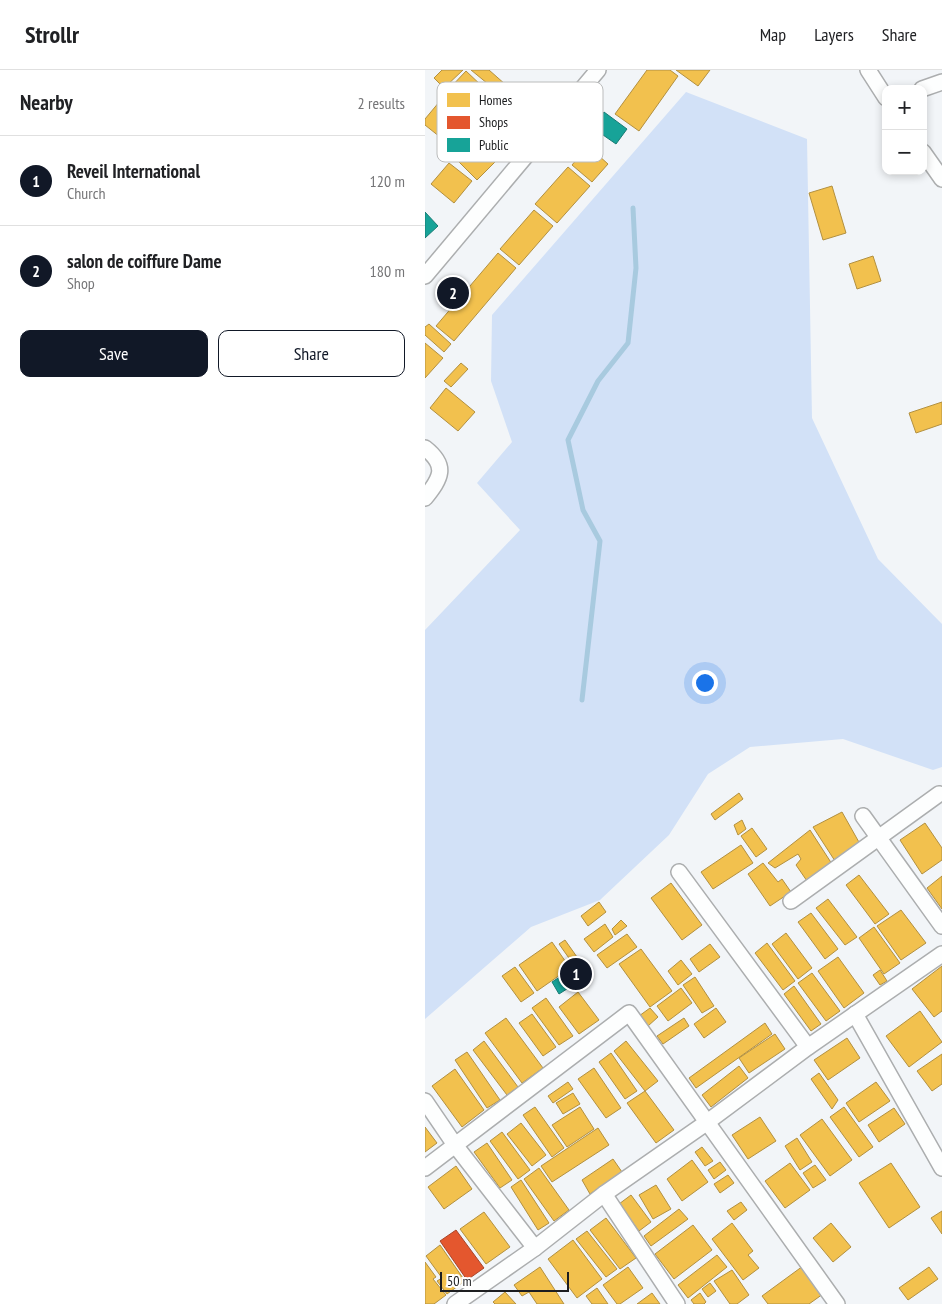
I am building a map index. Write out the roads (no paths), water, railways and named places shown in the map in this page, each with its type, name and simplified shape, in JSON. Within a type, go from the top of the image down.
[{"type":"street","points":[[588,82],[598,70]]},
{"type":"street","points":[[868,70],[882,92]]},
{"type":"street","points":[[927,87],[942,82]]},
{"type":"street","points":[[927,158],[942,179]]},
{"type":"street","points":[[425,276],[521,162]]},
{"type":"street","points":[[425,448],[436,456],[441,471],[437,483],[425,498]]},
{"type":"street","points":[[791,901],[939,794]]},
{"type":"street","points":[[863,816],[942,926]]},
{"type":"street","points":[[679,872],[808,1047]]},
{"type":"street","points":[[455,1304],[535,1248],[604,1194],[706,1123],[808,1047],[942,954]]},
{"type":"street","points":[[425,1168],[629,1013],[837,1304]]},
{"type":"street","points":[[855,1014],[942,1168]]},
{"type":"street","points":[[425,1101],[455,1145],[535,1248]]},
{"type":"street","points":[[604,1194],[671,1302]]},
{"type":"waterway","points":[[582,700],[600,541],[583,510],[568,440],[598,381],[628,343],[636,268],[633,208]]},
{"type":"place","name":"salon de coiffure Dame","points":[[453,293]]},
{"type":"place","name":"Reveil International","points":[[576,974]]}]
